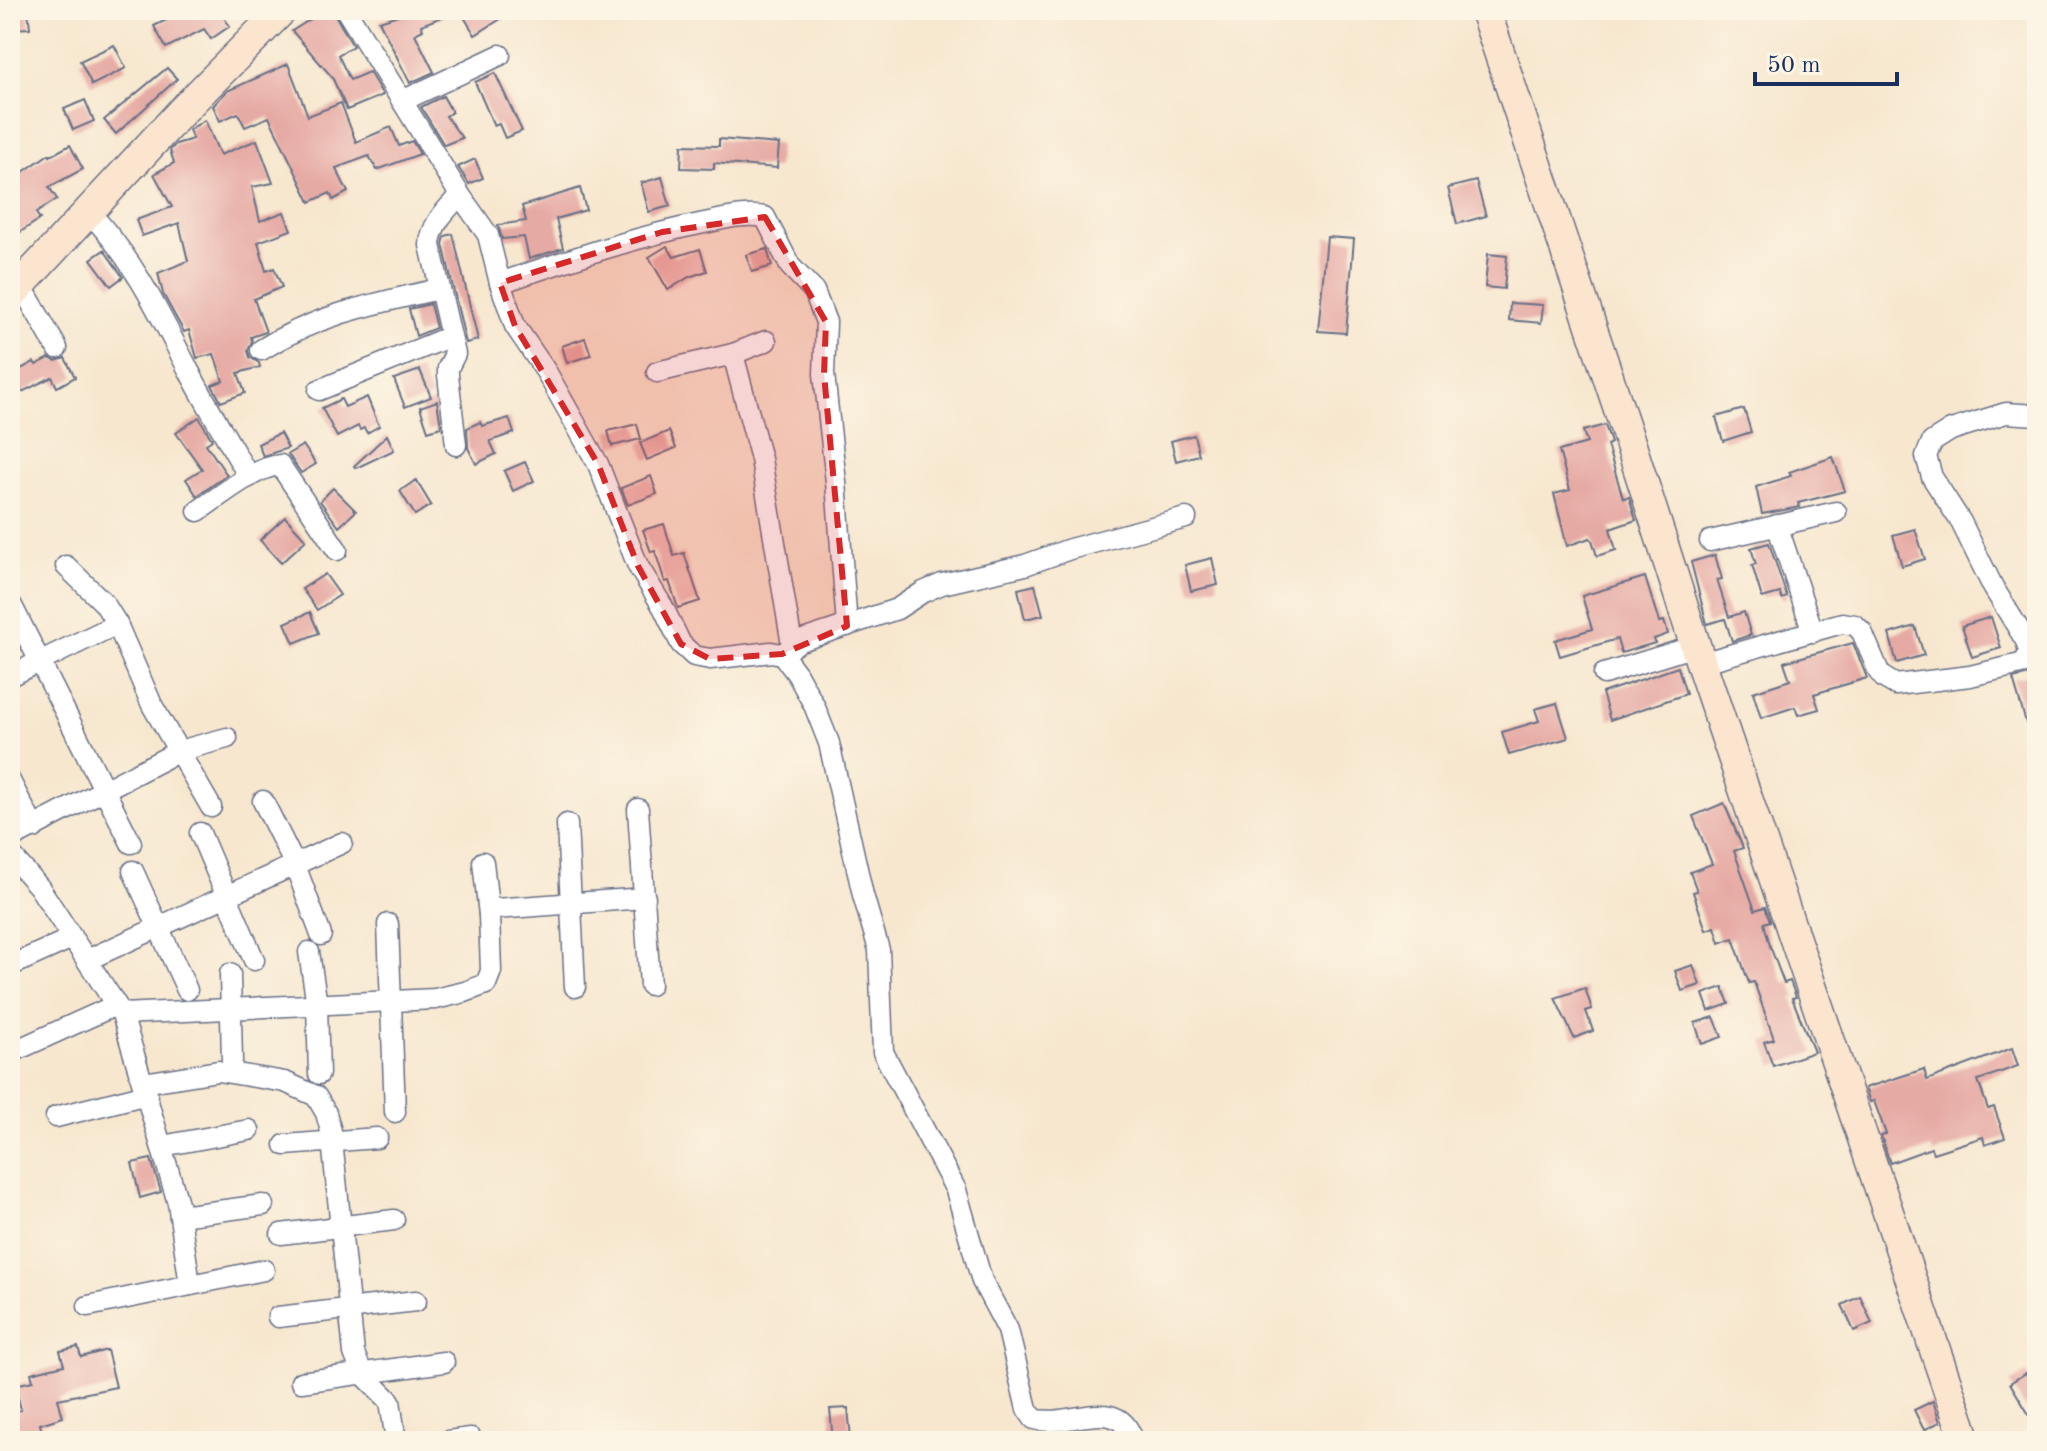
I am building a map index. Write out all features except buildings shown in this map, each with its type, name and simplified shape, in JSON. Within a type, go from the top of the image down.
[{"type":"street","points":[[57,348],[15,290],[183,110],[282,10]]},
{"type":"street","points":[[346,10],[488,235],[515,326],[547,373],[598,464],[638,566],[681,644],[694,656],[710,659],[787,650],[897,609],[942,584],[1025,565],[1084,545],[1186,518]]},
{"type":"street","points":[[1485,10],[1698,654],[1966,1441]]},
{"type":"street","points":[[402,101],[500,55]]},
{"type":"street","points":[[456,445],[448,375],[455,354],[439,289],[431,236],[443,214],[460,195]]},
{"type":"street","points":[[88,211],[116,240],[152,297],[211,413],[249,477]]},
{"type":"street","points":[[500,283],[662,232],[738,216],[765,217],[790,266],[814,291],[826,322],[824,374],[847,626]]},
{"type":"street","points":[[261,350],[278,339],[357,307],[439,289]]},
{"type":"street","points":[[319,390],[451,336]]},
{"type":"street","points":[[657,372],[733,354],[766,341]]},
{"type":"street","points":[[733,354],[761,459],[787,650],[814,705],[833,756],[860,882],[879,950],[883,1052],[956,1190],[982,1281],[1008,1330],[1027,1409],[1034,1419],[1047,1423],[1100,1414],[1115,1417],[1127,1424],[1133,1441]]},
{"type":"street","points":[[1604,674],[1813,632],[1842,623],[1855,625],[1862,632],[1879,672],[1896,685],[1970,676],[2025,663],[2029,651],[2026,641],[1993,587],[1961,522],[1932,477],[1926,456],[1932,442],[1951,430],[2006,413],[2037,415]]},
{"type":"street","points":[[198,511],[249,477],[280,465],[337,550]]},
{"type":"street","points":[[1710,541],[1836,512]]},
{"type":"street","points":[[1777,525],[1813,632]]},
{"type":"street","points":[[66,566],[104,603],[117,624],[152,705],[211,807]]},
{"type":"street","points":[[12,606],[131,843]]},
{"type":"street","points":[[10,676],[117,624]]},
{"type":"street","points":[[10,839],[179,751],[227,738]]},
{"type":"street","points":[[10,781],[34,828]]},
{"type":"street","points":[[263,801],[295,865],[315,944],[319,1074]]},
{"type":"street","points":[[638,809],[650,985]]},
{"type":"street","points":[[567,824],[575,987]]},
{"type":"street","points":[[200,833],[254,960]]},
{"type":"street","points":[[87,960],[342,843]]},
{"type":"street","points":[[10,854],[19,878],[39,887],[119,1010],[162,1146],[180,1216],[190,1285]]},
{"type":"street","points":[[10,1053],[119,1010],[232,1009],[435,999],[486,984],[491,971],[483,862]]},
{"type":"street","points":[[133,871],[187,990]]},
{"type":"street","points":[[489,915],[499,908],[645,898]]},
{"type":"street","points":[[388,924],[395,1112]]},
{"type":"street","points":[[10,966],[72,938]]},
{"type":"street","points":[[230,974],[232,1061]]},
{"type":"street","points":[[56,1117],[145,1089],[218,1071],[285,1082],[316,1096],[326,1113],[332,1142],[354,1353],[362,1373],[390,1401],[396,1441]]},
{"type":"street","points":[[162,1146],[249,1130]]},
{"type":"street","points":[[285,1145],[377,1138]]},
{"type":"street","points":[[180,1216],[263,1205]]},
{"type":"street","points":[[281,1234],[394,1220]]},
{"type":"street","points":[[88,1306],[264,1270]]},
{"type":"street","points":[[278,1317],[416,1301]]},
{"type":"street","points":[[301,1382],[444,1362]]},
{"type":"street","points":[[448,1441],[471,1438]]},
{"type":"highlighted area","points":[[765,217],[826,322],[824,374],[847,626],[782,654],[710,659],[681,644],[638,566],[598,464],[515,326],[500,283],[662,232]]}]
